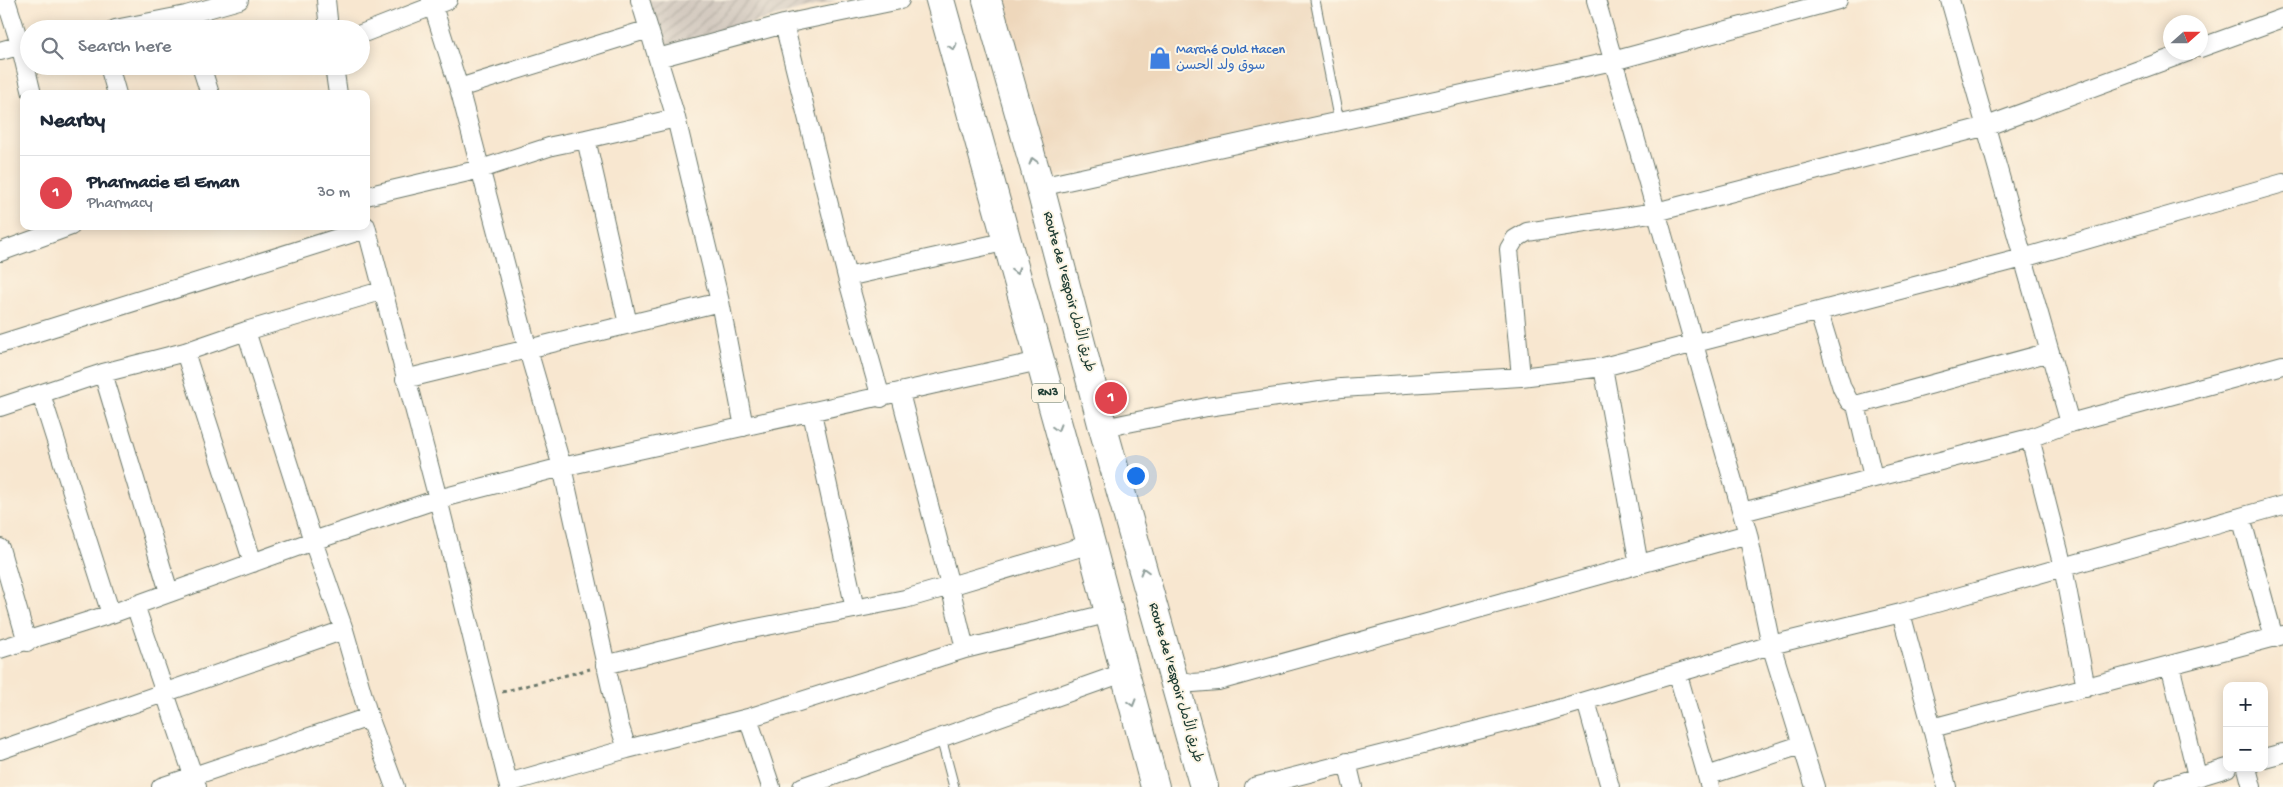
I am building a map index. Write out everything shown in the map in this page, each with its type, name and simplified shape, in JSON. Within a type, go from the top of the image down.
[{"type":"highway","name":"RN3","points":[[940,0],[1110,613],[1155,787]]},
{"type":"highway","name":"Route de l’Espoir طريق الأمل","points":[[987,0],[1040,187],[1103,428],[1204,787]]},
{"type":"street","points":[[6,0],[20,34]]},
{"type":"street","points":[[193,20],[239,0]]},
{"type":"street","points":[[326,0],[328,20]]},
{"type":"street","points":[[640,0],[676,118],[720,302],[744,427]]},
{"type":"street","points":[[658,58],[784,24],[900,0]]},
{"type":"street","points":[[1596,0],[1748,534],[1771,645],[1815,787]]},
{"type":"street","points":[[1040,187],[1339,123],[1613,60],[1838,0]]},
{"type":"street","points":[[1950,0],[2070,423]]},
{"type":"street","points":[[370,30],[437,2],[528,350],[562,467],[605,665],[627,749]]},
{"type":"street","points":[[2208,45],[2283,18]]},
{"type":"street","points":[[784,24],[847,277],[880,398]]},
{"type":"street","points":[[459,88],[649,29]]},
{"type":"street","points":[[0,51],[20,45]]},
{"type":"street","points":[[1521,377],[1509,249],[1515,239],[1527,232],[1656,212],[1987,126],[2166,60]]},
{"type":"street","points":[[29,75],[31,90]]},
{"type":"street","points":[[112,75],[116,90]]},
{"type":"street","points":[[204,75],[209,90]]},
{"type":"street","points":[[335,75],[337,90]]},
{"type":"street","points":[[370,195],[481,169],[552,146],[676,118]]},
{"type":"street","points":[[586,138],[628,324]]},
{"type":"street","points":[[1103,428],[1207,407],[1341,388],[1521,377],[1603,367],[2023,258],[2283,183]]},
{"type":"street","points":[[0,252],[58,230]]},
{"type":"street","points":[[0,344],[360,230]]},
{"type":"street","points":[[366,230],[438,500],[508,785],[627,749],[748,718],[965,649],[1110,613]]},
{"type":"street","points":[[847,277],[1008,241]]},
{"type":"street","points":[[0,407],[103,373],[184,352],[381,290]]},
{"type":"street","points":[[405,379],[720,302]]},
{"type":"street","points":[[1819,312],[1842,388],[1849,401],[1856,405],[2050,352]]},
{"type":"street","points":[[246,331],[344,630],[369,717],[396,787]]},
{"type":"street","points":[[184,352],[253,563]]},
{"type":"street","points":[[0,649],[27,642],[110,614],[313,540],[438,500],[562,467],[880,398],[1039,361]]},
{"type":"street","points":[[1742,512],[2030,438],[2070,423],[2283,365]]},
{"type":"street","points":[[1603,367],[1639,565]]},
{"type":"street","points":[[103,373],[170,592]]},
{"type":"street","points":[[900,393],[965,649]]},
{"type":"street","points":[[41,394],[110,614]]},
{"type":"street","points":[[1856,405],[1873,477]]},
{"type":"street","points":[[812,413],[855,609]]},
{"type":"street","points":[[2030,438],[2063,567],[2086,688]]},
{"type":"street","points":[[1254,787],[1586,701],[1678,675],[1771,645],[1901,612],[2283,505]]},
{"type":"street","points":[[1932,728],[2278,637],[2240,517]]},
{"type":"street","points":[[1175,680],[1193,684],[1218,681],[1748,534]]},
{"type":"street","points":[[605,665],[731,634],[905,599],[1091,544]]},
{"type":"street","points":[[0,548],[27,642]]},
{"type":"street","points":[[135,605],[195,781]]},
{"type":"street","points":[[1901,612],[1947,787]]},
{"type":"street","points":[[0,750],[344,630]]},
{"type":"street","points":[[2170,665],[2197,776]]},
{"type":"street","points":[[802,787],[1124,673]]},
{"type":"street","points":[[1678,675],[1709,781],[1801,745]]},
{"type":"street","points":[[1586,701],[1610,787]]},
{"type":"street","points":[[161,787],[195,781],[369,717]]},
{"type":"street","points":[[748,718],[770,787]]},
{"type":"street","points":[[2268,757],[2283,753]]},
{"type":"street","points":[[1347,762],[1353,787]]},
{"type":"street","points":[[2165,787],[2223,769]]},
{"type":"street","points":[[2248,772],[2252,787]]},
{"type":"lane","points":[[1315,0],[1339,123]]},
{"type":"lane","points":[[941,738],[954,787]]},
{"type":"path","points":[[486,696],[605,665]]},
{"type":"shaded area","points":[[649,0],[837,0],[663,47]]},
{"type":"shaded area","name":"Marché Ould Hacen سوق ولد الحسن","points":[[981,0],[1313,0],[1335,115],[1027,183]]},
{"type":"place","name":"Marché Ould Hacen سوق ولد الحسن","points":[[1160,58]]},
{"type":"place","name":"Pharmacie El Eman","points":[[1111,398]]}]
